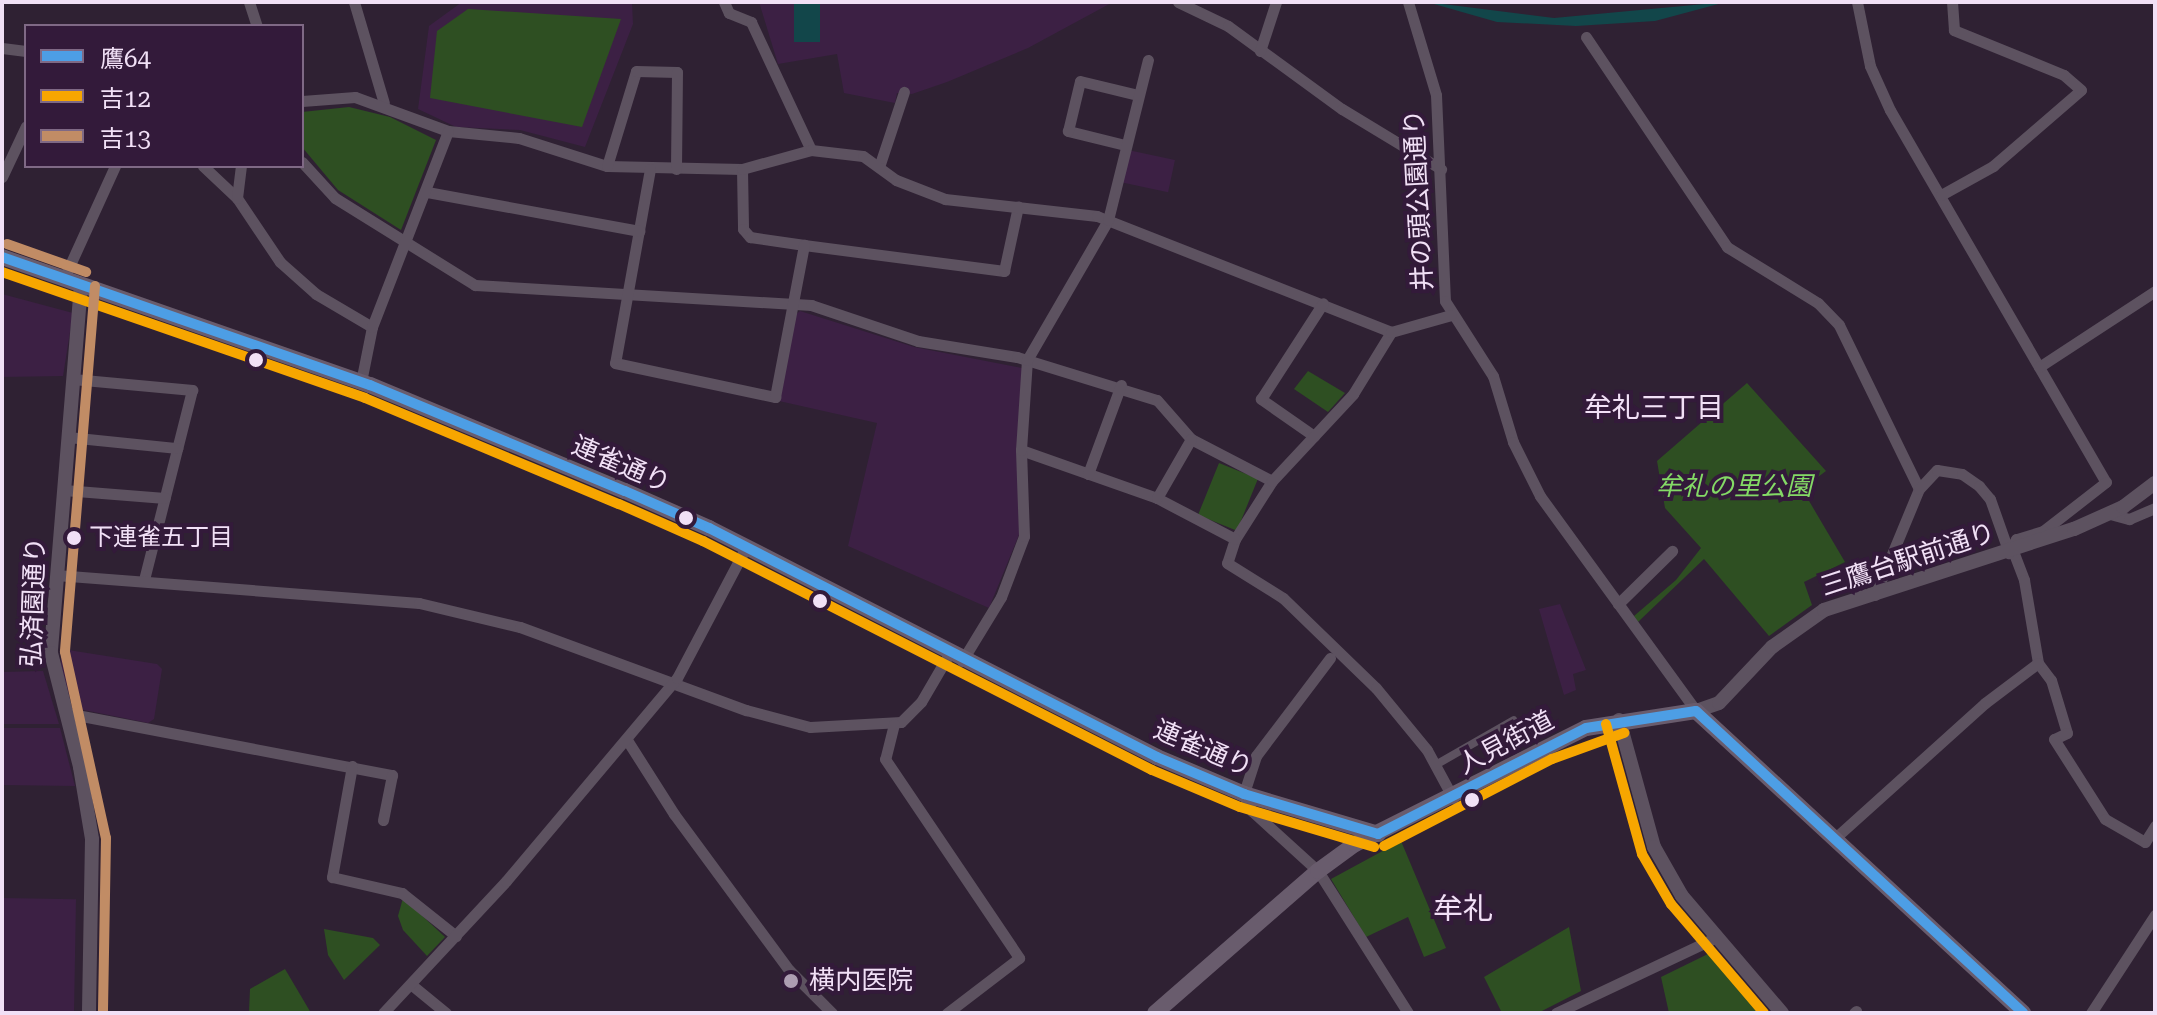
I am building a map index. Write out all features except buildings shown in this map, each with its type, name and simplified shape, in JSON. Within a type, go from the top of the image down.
[{"type":"main road","name":"連雀通り","points":[[2,257],[361,382],[746,547],[956,658],[1244,794],[1378,834]]},
{"type":"main road","name":"人見街道","points":[[1155,1013],[1318,871],[1378,834],[1453,798],[1546,746],[1619,720],[1696,711]]},
{"type":"main road","points":[[1696,711],[2022,1013]]},
{"type":"street","points":[[249,2],[256,24]]},
{"type":"street","points":[[354,2],[384,103]]},
{"type":"street","points":[[724,2],[729,13],[751,22],[811,150]]},
{"type":"street","points":[[1178,2],[1228,26],[1260,51],[1441,169]]},
{"type":"street","points":[[1260,51],[1276,2]]},
{"type":"street","name":"井の頭公園通り","points":[[1408,2],[1434,78],[1441,169],[1440,271],[1451,315],[1493,376],[1525,470],[1696,711]]},
{"type":"street","points":[[1857,2],[1870,66],[2106,482],[2043,531],[2016,539],[2011,552]]},
{"type":"street","points":[[1941,195],[1993,166],[2081,90],[2064,75],[1954,30],[1952,2]]},
{"type":"street","points":[[1586,37],[1727,247],[1818,303],[1839,325],[1919,489]]},
{"type":"street","points":[[2,48],[24,51]]},
{"type":"street","points":[[56,575],[419,603],[520,627],[673,683],[810,727],[894,724],[915,710],[1001,597],[1024,536],[1021,450],[1027,360],[1108,220],[1148,60]]},
{"type":"street","points":[[607,166],[636,71],[677,72],[676,169]]},
{"type":"street","points":[[1125,145],[1068,131],[1080,81],[1138,95]]},
{"type":"street","points":[[880,164],[904,92]]},
{"type":"street","points":[[304,101],[355,97],[384,103],[448,131],[519,138],[607,166],[742,169],[811,150],[863,156],[880,164],[896,180],[945,199],[1071,210],[1108,220],[1203,261],[1323,303],[1391,332],[1451,315]]},
{"type":"street","points":[[2,177],[24,130]]},
{"type":"street","points":[[361,382],[372,327],[427,192],[448,131]]},
{"type":"street","points":[[304,164],[335,198],[475,285],[793,304],[918,341],[1027,360],[1121,385],[1157,400],[1191,439],[1272,481]]},
{"type":"street","points":[[64,278],[114,168]]},
{"type":"street","points":[[205,168],[237,198],[280,262],[323,300],[372,327]]},
{"type":"street","points":[[237,198],[241,168]]},
{"type":"street","points":[[650,169],[615,363],[775,397],[804,245]]},
{"type":"street","points":[[742,169],[743,229],[750,237],[804,245],[1004,271],[1018,206]]},
{"type":"street","points":[[427,192],[639,231]]},
{"type":"street","name":"弘済園通り","points":[[81,285],[56,575],[52,663],[66,713],[93,843],[89,1013]]},
{"type":"street","points":[[2039,367],[2155,291]]},
{"type":"street","points":[[1314,436],[1261,399],[1323,303]]},
{"type":"street","points":[[1391,332],[1353,394],[1272,481],[1235,539],[1227,563],[1283,598],[1376,688],[1427,750],[1453,798]]},
{"type":"street","points":[[73,379],[192,390],[144,580]]},
{"type":"street","points":[[1088,474],[1121,385]]},
{"type":"street","points":[[68,437],[177,448]]},
{"type":"street","points":[[1157,498],[1191,439]]},
{"type":"street","points":[[1021,450],[1157,498],[1235,539]]},
{"type":"street","points":[[1875,595],[1919,489],[1937,470],[1962,474],[1990,499],[2024,580],[2038,663],[2051,680],[2067,733],[2054,739],[2105,819],[2145,842],[2155,826]]},
{"type":"street","name":"三鷹台駅前通り","points":[[1696,711],[1719,703],[1772,647],[1814,616],[2011,552],[2110,514],[2155,483]]},
{"type":"street","points":[[64,490],[165,498]]},
{"type":"street","points":[[2110,514],[2129,519],[2155,508]]},
{"type":"street","points":[[383,1013],[413,986],[673,683],[746,547]]},
{"type":"street","points":[[1618,604],[1672,551]]},
{"type":"street","points":[[1330,658],[1256,756],[1244,794],[1252,811],[1318,871],[1408,1013]]},
{"type":"street","points":[[1834,839],[1985,703],[2038,663]]},
{"type":"street","points":[[66,713],[392,775],[383,820]]},
{"type":"street","points":[[1439,763],[1514,720]]},
{"type":"street","points":[[1619,720],[1654,847],[1682,896],[1782,1013]]},
{"type":"street","points":[[894,724],[885,759],[1019,958],[947,1013]]},
{"type":"street","points":[[627,740],[674,814],[789,970],[832,1013]]},
{"type":"street","points":[[352,766],[332,877],[402,893],[456,936]]},
{"type":"street","points":[[2091,1013],[2155,915]]},
{"type":"street","points":[[1556,1013],[1717,937]]},
{"type":"street","points":[[413,986],[446,1013]]},
{"type":"shaded area","points":[[462,2],[632,2],[633,24],[585,147],[520,130],[456,127],[418,109],[429,26]]},
{"type":"shaded area","points":[[759,2],[1113,2],[1028,48],[947,82],[912,94],[897,93],[895,103],[844,93],[837,54],[778,64]]},
{"type":"shaded area","points":[[794,2],[820,2],[820,42],[794,42]]},
{"type":"shaded area","points":[[1427,2],[1554,18],[1726,2],[1655,21],[1576,26],[1497,22]]},
{"type":"shaded area","points":[[1128,150],[1175,160],[1168,192],[1121,182]]},
{"type":"shaded area","points":[[2,294],[73,313],[63,376],[2,377]]},
{"type":"shaded area","points":[[800,311],[914,347],[1022,368],[1021,530],[989,608],[848,546],[877,423],[779,401],[794,316]]},
{"type":"shaded area","points":[[1560,604],[1586,670],[1573,674],[1576,690],[1564,695],[1539,609]]},
{"type":"shaded area","points":[[62,649],[157,664],[162,669],[154,719],[148,723],[74,708],[60,671]]},
{"type":"shaded area","points":[[43,671],[59,724],[2,724],[2,672]]},
{"type":"shaded area","points":[[2,728],[60,728],[75,786],[2,785]]},
{"type":"shaded area","points":[[2,898],[76,899],[74,1013],[2,1013]]},
{"type":"green space","points":[[468,9],[621,19],[582,127],[430,98],[437,31]]},
{"type":"green space","points":[[349,107],[390,117],[436,140],[401,230],[338,190],[304,149],[304,112]]},
{"type":"green space","points":[[1308,371],[1345,393],[1328,412],[1294,389]]},
{"type":"green space","name":"牟礼の里公園","points":[[1747,383],[1826,471],[1802,489],[1845,562],[1804,582],[1812,605],[1769,636],[1704,559],[1638,622],[1634,616],[1676,580],[1701,548],[1665,508],[1657,461]]},
{"type":"green space","points":[[1219,463],[1258,479],[1237,531],[1198,515]]},
{"type":"green space","points":[[1401,841],[1446,948],[1424,957],[1408,917],[1366,937],[1331,879]]},
{"type":"green space","points":[[403,898],[445,937],[427,956],[403,930],[398,916]]},
{"type":"green space","points":[[1569,927],[1581,991],[1538,1013],[1502,1013],[1484,977]]},
{"type":"green space","points":[[324,929],[373,938],[380,945],[344,980],[328,955]]},
{"type":"green space","points":[[1712,952],[1721,957],[1762,1013],[1669,1013],[1661,977]]},
{"type":"green space","points":[[285,969],[311,1013],[249,1013],[250,989]]},
{"type":"transit line","name":"吉13","points":[[7,244],[86,272]]},
{"type":"transit line","name":"鷹64","points":[[2,257],[370,385],[625,491],[709,528],[1157,757],[1244,794],[1378,834]]},
{"type":"transit line","name":"吉12","points":[[2,272],[365,398],[619,504],[703,541],[1152,770],[1240,807],[1374,847]]},
{"type":"transit line","name":"吉13","points":[[95,286],[65,652],[106,838],[103,1013]]},
{"type":"transit line","name":"鷹64","points":[[1378,834],[1586,728],[1696,711],[2023,1013]]},
{"type":"transit line","name":"吉12","points":[[1606,724],[1642,854],[1671,904],[1764,1013]]},
{"type":"transit line","name":"吉12","points":[[1384,846],[1552,759],[1624,733]]},
{"type":"place","name":"下連雀五丁目","points":[[74,538]]},
{"type":"place","name":"横内医院","points":[[791,981]]},
{"type":"district","name":"牟礼三丁目","points":[[1654,408]]},
{"type":"district","name":"牟礼","points":[[1463,909]]}]
